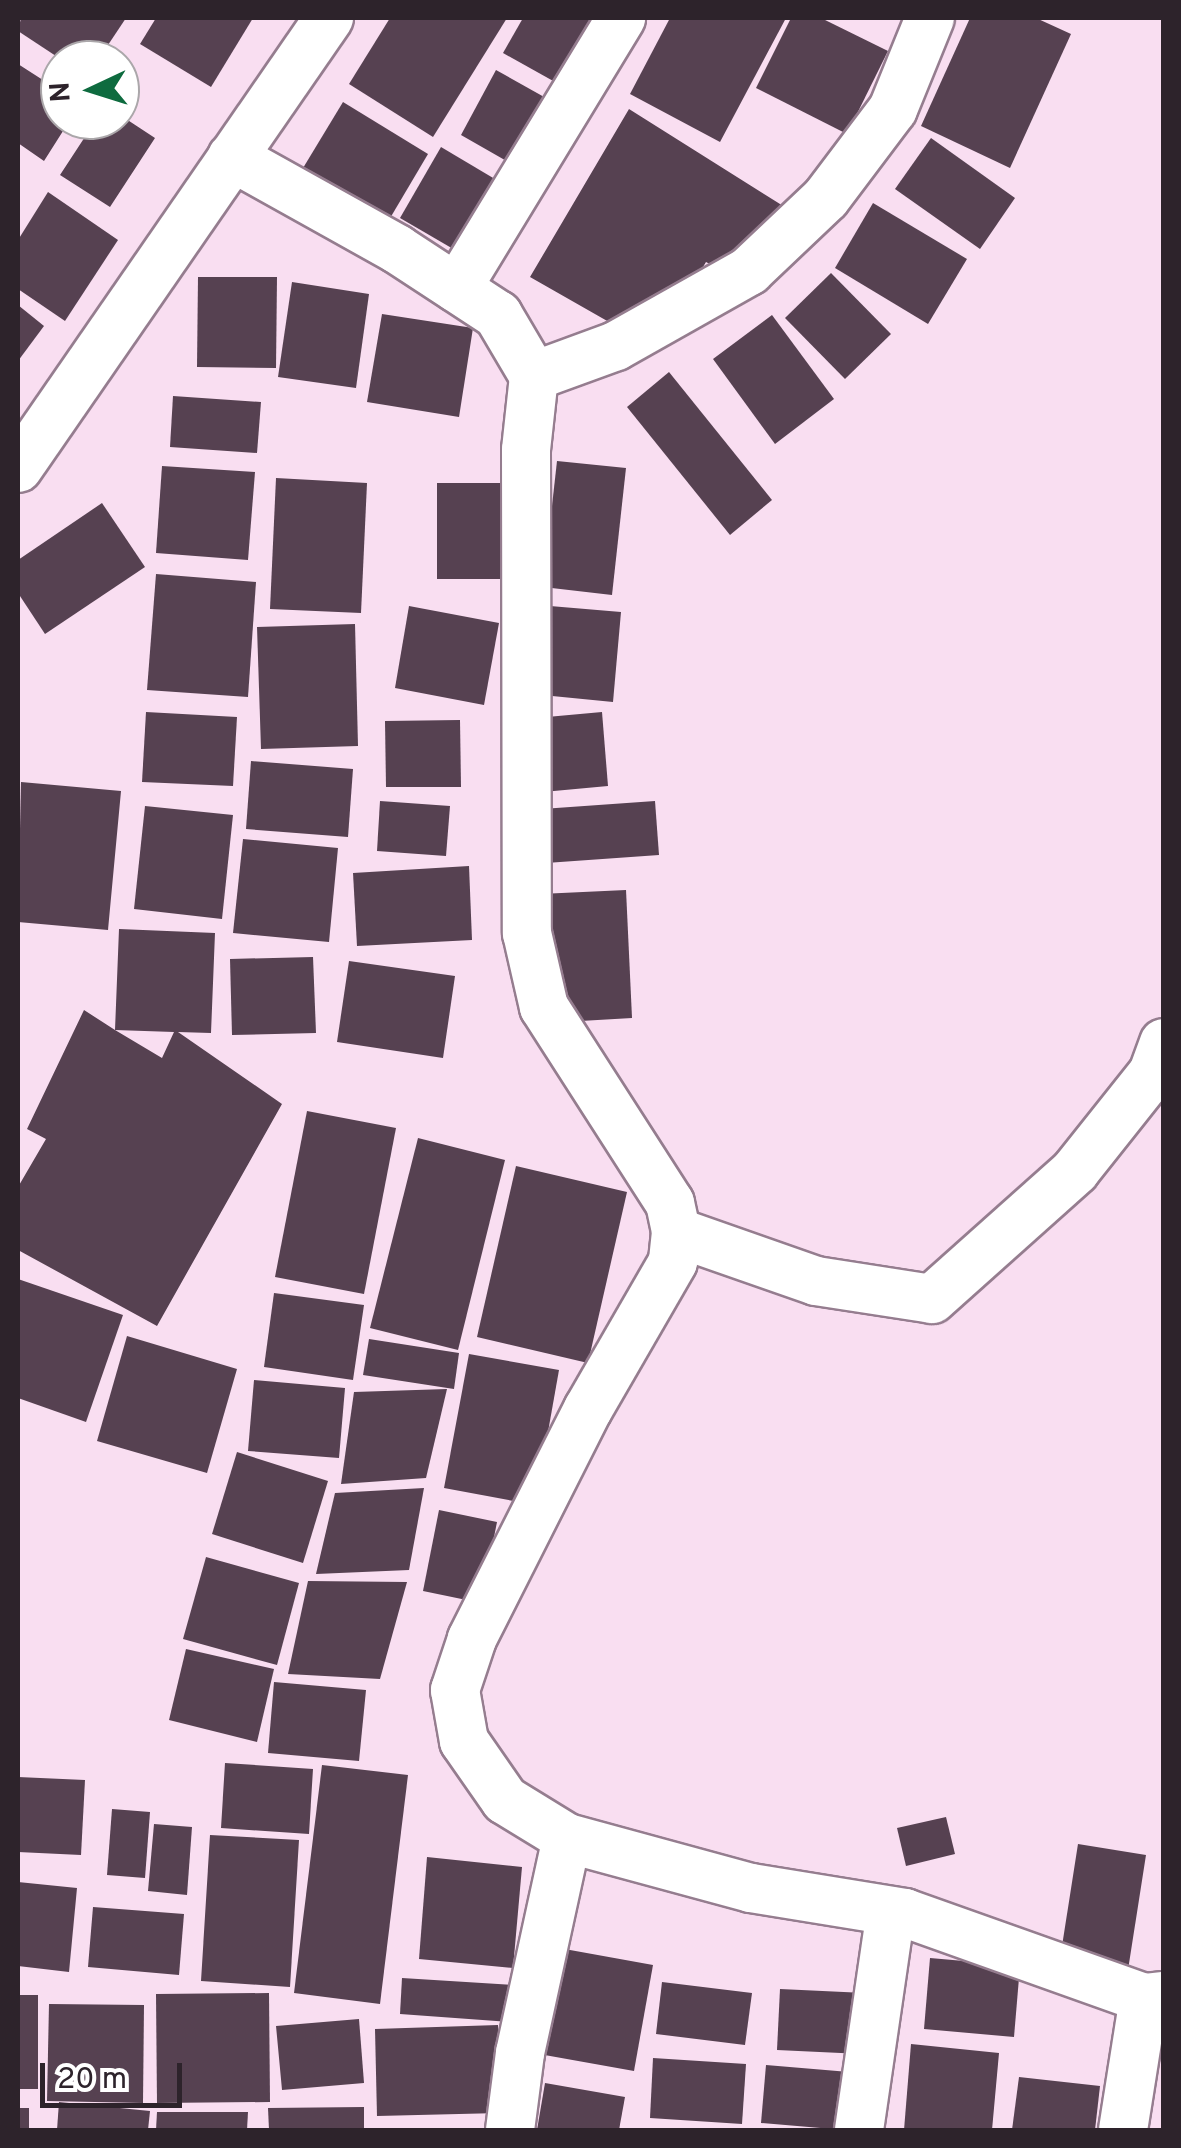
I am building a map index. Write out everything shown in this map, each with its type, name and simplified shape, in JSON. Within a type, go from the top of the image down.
[{"type":"street","points":[[18,468],[329,18]]},
{"type":"street","points":[[458,288],[622,18]]},
{"type":"street","points":[[534,376],[616,346],[749,271],[826,198],[893,109],[930,18]]},
{"type":"street","points":[[232,158],[458,288],[498,316],[534,376],[526,450],[527,932],[544,1007],[670,1203],[676,1232],[673,1262],[588,1409],[472,1639],[455,1690],[464,1741],[505,1800],[567,1838],[750,1888],[891,1911],[1154,1997],[1123,2130]]},
{"type":"street","points":[[676,1232],[816,1281],[932,1299],[1075,1171],[1154,1073],[1164,1043]]},
{"type":"street","points":[[510,2130],[520,2054],[567,1838]]},
{"type":"street","points":[[860,2130],[891,1911]]},
{"type":"building","points":[[21,18],[126,18],[111,40],[40,40],[40,46],[18,31]]},
{"type":"building","points":[[156,18],[253,18],[211,87],[140,44]]},
{"type":"building","points":[[390,18],[507,18],[433,137],[349,84]]},
{"type":"building","points":[[523,18],[599,18],[589,101],[503,53]]},
{"type":"building","points":[[670,18],[786,18],[720,142],[630,94]]},
{"type":"building","points":[[791,18],[821,18],[888,51],[847,134],[756,88]]},
{"type":"building","points":[[970,18],[1036,18],[1071,34],[1010,168],[921,126]]},
{"type":"building","points":[[18,64],[40,78],[40,140],[57,140],[44,161],[18,143]]},
{"type":"building","points":[[496,70],[562,107],[526,172],[461,135]]},
{"type":"building","points":[[343,102],[428,154],[386,225],[300,173]]},
{"type":"building","points":[[629,109],[788,209],[727,273],[706,262],[689,290],[616,326],[530,277]]},
{"type":"building","points":[[140,128],[155,138],[110,207],[60,175],[83,140],[140,140]]},
{"type":"building","points":[[931,138],[1015,198],[980,249],[895,189]]},
{"type":"building","points":[[441,147],[520,194],[479,264],[400,218]]},
{"type":"building","points":[[48,192],[118,240],[65,321],[18,289],[18,240]]},
{"type":"building","points":[[873,203],[967,259],[928,324],[835,268]]},
{"type":"building","points":[[831,273],[891,334],[845,379],[785,318]]},
{"type":"building","points":[[198,277],[277,277],[276,368],[197,367]]},
{"type":"building","points":[[292,282],[369,294],[356,388],[278,377]]},
{"type":"building","points":[[18,305],[44,326],[18,361]]},
{"type":"building","points":[[382,314],[473,328],[459,417],[367,402]]},
{"type":"building","points":[[772,315],[834,399],[775,444],[713,359]]},
{"type":"building","points":[[669,372],[772,500],[730,535],[627,407]]},
{"type":"building","points":[[173,396],[261,402],[257,453],[170,447]]},
{"type":"building","points":[[557,461],[626,468],[612,595],[543,587]]},
{"type":"building","points":[[162,466],[255,472],[248,560],[156,553]]},
{"type":"building","points":[[276,478],[367,483],[361,613],[270,609]]},
{"type":"building","points":[[437,483],[502,483],[504,579],[437,579]]},
{"type":"building","points":[[102,503],[145,567],[45,634],[18,593],[18,560]]},
{"type":"building","points":[[156,574],[256,582],[248,697],[147,690]]},
{"type":"building","points":[[409,606],[499,623],[484,705],[395,688]]},
{"type":"building","points":[[550,606],[621,612],[613,702],[542,695]]},
{"type":"building","points":[[355,624],[358,746],[261,749],[257,627]]},
{"type":"building","points":[[146,712],[237,717],[233,786],[142,782]]},
{"type":"building","points":[[602,712],[608,786],[543,792],[536,718]]},
{"type":"building","points":[[460,720],[461,787],[386,787],[385,721]]},
{"type":"building","points":[[251,761],[353,769],[348,837],[246,829]]},
{"type":"building","points":[[21,782],[121,791],[108,930],[18,922]]},
{"type":"building","points":[[380,801],[450,806],[446,856],[377,851]]},
{"type":"building","points":[[655,801],[659,855],[546,863],[542,809]]},
{"type":"building","points":[[145,806],[233,815],[222,919],[134,909]]},
{"type":"building","points":[[243,839],[338,848],[329,942],[233,933]]},
{"type":"building","points":[[469,866],[472,940],[357,946],[353,873]]},
{"type":"building","points":[[626,890],[632,1018],[546,1023],[540,894]]},
{"type":"building","points":[[119,929],[215,933],[211,1033],[178,1032],[282,1104],[157,1326],[18,1250],[18,1187],[46,1139],[27,1129],[84,1010],[115,1030]],"holes":[[[115,1030],[174,1032],[162,1058]]]},
{"type":"building","points":[[313,957],[316,1033],[232,1035],[230,959]]},
{"type":"building","points":[[349,961],[455,976],[443,1058],[337,1042]]},
{"type":"building","points":[[307,1111],[396,1128],[364,1294],[275,1277]]},
{"type":"building","points":[[418,1138],[505,1160],[458,1350],[370,1328]]},
{"type":"building","points":[[516,1166],[627,1192],[588,1363],[477,1337]]},
{"type":"building","points":[[18,1279],[123,1315],[86,1422],[18,1398]]},
{"type":"building","points":[[274,1293],[364,1305],[353,1380],[264,1367]]},
{"type":"building","points":[[127,1336],[237,1369],[207,1473],[97,1441]]},
{"type":"building","points":[[369,1339],[459,1353],[454,1389],[363,1375]]},
{"type":"building","points":[[469,1354],[559,1370],[535,1505],[444,1488]]},
{"type":"building","points":[[254,1380],[345,1388],[339,1458],[248,1451]]},
{"type":"building","points":[[447,1389],[426,1478],[341,1484],[354,1392]]},
{"type":"building","points":[[237,1452],[328,1481],[303,1563],[212,1534]]},
{"type":"building","points":[[424,1488],[409,1570],[316,1574],[335,1493]]},
{"type":"building","points":[[439,1510],[497,1522],[481,1603],[423,1591]]},
{"type":"building","points":[[206,1557],[299,1583],[277,1665],[183,1639]]},
{"type":"building","points":[[308,1581],[407,1582],[380,1679],[288,1674]]},
{"type":"building","points":[[186,1649],[274,1669],[257,1742],[169,1720]]},
{"type":"building","points":[[274,1682],[366,1690],[359,1761],[268,1753]]},
{"type":"building","points":[[225,1763],[313,1769],[309,1834],[221,1828]]},
{"type":"building","points":[[322,1765],[408,1775],[380,2004],[294,1993]]},
{"type":"building","points":[[18,1777],[85,1780],[81,1855],[18,1852]]},
{"type":"building","points":[[112,1809],[150,1812],[145,1878],[107,1875]]},
{"type":"building","points":[[946,1817],[955,1854],[906,1866],[897,1828]]},
{"type":"building","points":[[154,1824],[192,1827],[187,1895],[148,1891]]},
{"type":"building","points":[[210,1835],[299,1840],[290,1987],[201,1981]]},
{"type":"building","points":[[1078,1844],[1146,1855],[1125,1989],[1057,1978]]},
{"type":"building","points":[[427,1857],[522,1867],[513,1968],[419,1959]]},
{"type":"building","points":[[18,1882],[77,1888],[69,1972],[18,1966]]},
{"type":"building","points":[[93,1907],[184,1914],[179,1975],[88,1967]]},
{"type":"building","points":[[559,1948],[653,1965],[634,2071],[539,2054]]},
{"type":"building","points":[[930,1958],[1020,1966],[1014,2037],[924,2029]]},
{"type":"building","points":[[402,1978],[514,1985],[511,2022],[400,2014]]},
{"type":"building","points":[[662,1982],[752,1993],[745,2045],[656,2034]]},
{"type":"building","points":[[780,1989],[865,1993],[862,2054],[777,2050]]},
{"type":"building","points":[[269,1993],[270,2102],[157,2103],[156,1994]]},
{"type":"building","points":[[18,1995],[38,1995],[38,2089],[18,2089]]},
{"type":"building","points":[[49,2004],[144,2005],[143,2103],[47,2101]]},
{"type":"building","points":[[359,2019],[364,2083],[282,2090],[276,2026]]},
{"type":"building","points":[[498,2025],[500,2113],[377,2116],[375,2029]]},
{"type":"building","points":[[911,2044],[999,2053],[992,2130],[904,2130]]},
{"type":"building","points":[[653,2058],[746,2064],[742,2124],[650,2118]]},
{"type":"building","points":[[766,2065],[849,2072],[844,2130],[761,2123]]},
{"type":"building","points":[[1019,2077],[1100,2086],[1095,2130],[1012,2130]]},
{"type":"building","points":[[545,2083],[625,2097],[619,2130],[537,2130]]},
{"type":"building","points":[[59,2102],[150,2111],[148,2130],[57,2130]]},
{"type":"building","points":[[364,2107],[364,2130],[269,2130],[268,2108]]},
{"type":"building","points":[[18,2108],[29,2108],[29,2130],[18,2130]]},
{"type":"building","points":[[157,2112],[248,2112],[247,2130],[156,2130]]}]
